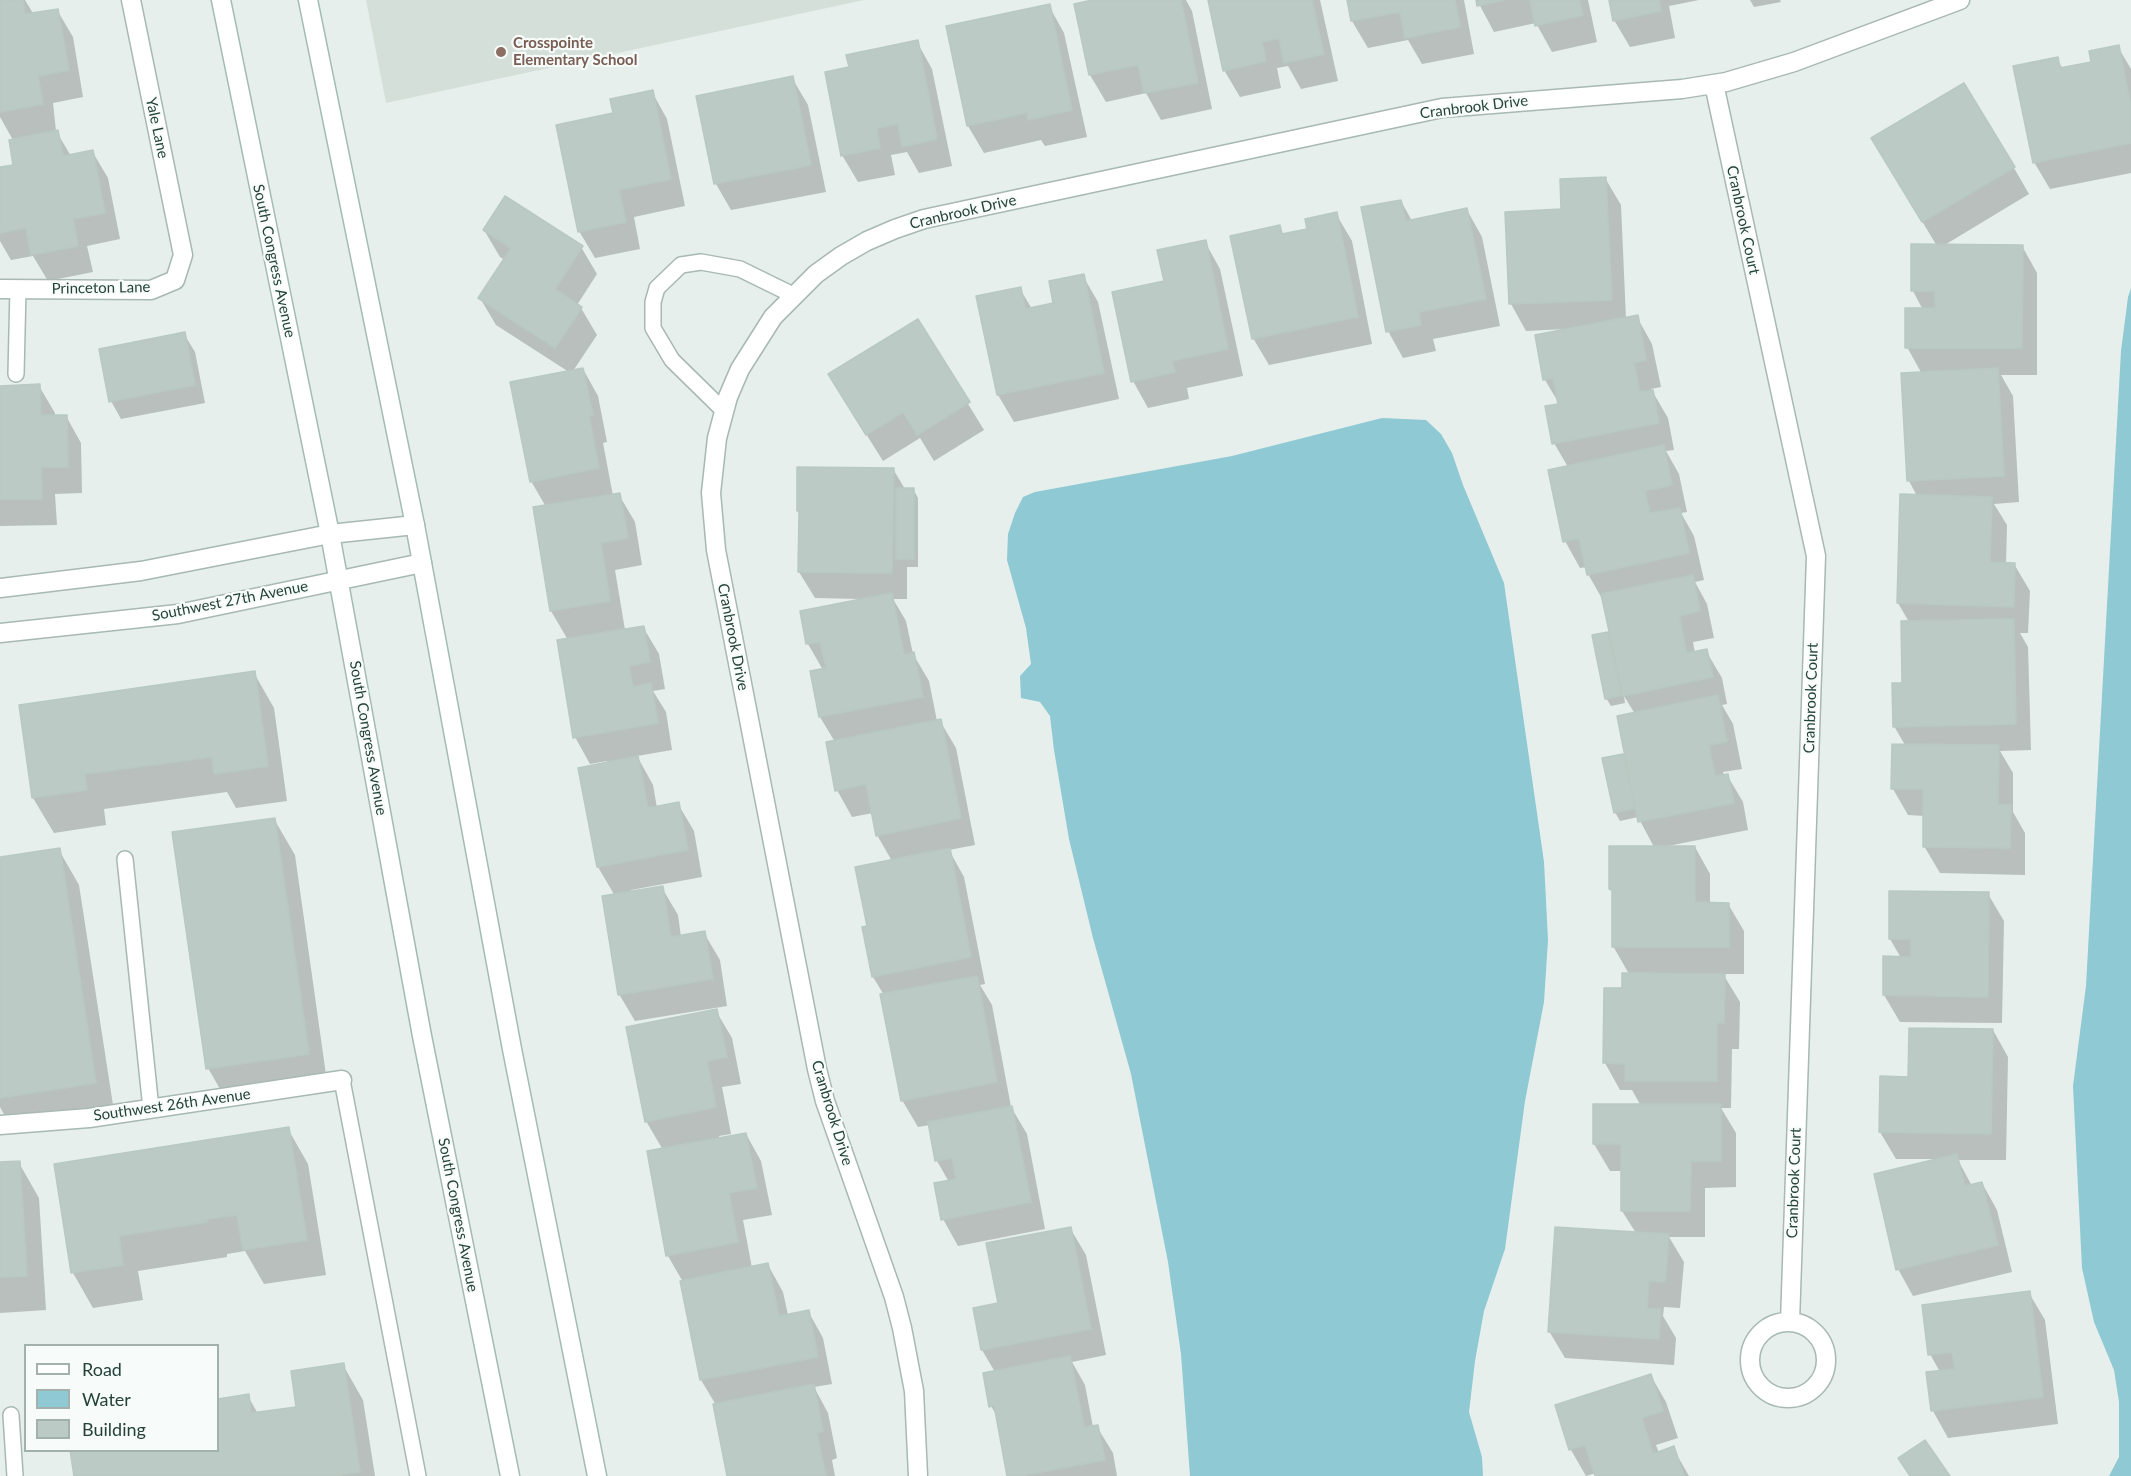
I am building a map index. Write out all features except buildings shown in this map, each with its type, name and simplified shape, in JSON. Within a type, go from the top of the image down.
[{"type":"street","name":"Yale Lane","points":[[131,0],[183,255]]},
{"type":"street","name":"South Congress Avenue","points":[[221,0],[330,534],[420,1024],[510,1476]]},
{"type":"street","points":[[308,0],[415,525],[512,1048],[597,1476]]},
{"type":"street","name":"Cranbrook Drive","points":[[918,1476],[914,1391],[902,1328],[894,1297],[825,1101],[817,1070],[716,550],[711,493],[717,438],[724,411],[740,369],[773,317],[816,274],[841,256],[895,229],[924,219],[1442,108],[1682,89],[1714,84],[1794,62],[1960,0]]},
{"type":"street","name":"Cranbrook Court","points":[[1714,84],[1816,556],[1790,1322]]},
{"type":"street","name":"Princeton Lane","points":[[0,289],[150,290],[175,280],[183,255]]},
{"type":"street","points":[[0,588],[141,571],[330,534],[415,525]]},
{"type":"street","name":"Southwest 27th Avenue","points":[[0,633],[178,614],[422,564]]},
{"type":"street","name":"Southwest 26th Avenue","points":[[0,1125],[89,1118],[342,1080]]},
{"type":"street","points":[[1790,1322],[1809,1328],[1822,1342],[1827,1355],[1827,1368],[1813,1391],[1801,1397],[1787,1399],[1774,1396],[1762,1389],[1754,1379],[1750,1366],[1750,1353],[1755,1340],[1764,1330],[1776,1324],[1790,1322]]},
{"type":"lane","points":[[724,411],[672,360],[653,328],[653,302],[657,288],[681,265],[701,262],[740,269],[794,295]]},
{"type":"lane","points":[[16,374],[18,289]]},
{"type":"lane","points":[[124,860],[151,1108]]},
{"type":"lane","points":[[342,1080],[418,1476]]},
{"type":"lane","points":[[12,1415],[15,1476]]},
{"type":"shaded area","name":"Crosspointe Elementary School","points":[[366,0],[864,0],[386,103]]},
{"type":"water","points":[[2131,288],[2131,1476],[2109,1476],[2119,1457],[2119,1402],[2114,1370],[2094,1322],[2082,1268],[2073,1086],[2086,986],[2121,351]]},
{"type":"water","points":[[1382,418],[1426,420],[1441,434],[1452,453],[1504,583],[1544,862],[1548,940],[1544,1002],[1525,1101],[1505,1249],[1484,1311],[1469,1412],[1482,1457],[1483,1476],[1190,1476],[1181,1354],[1168,1262],[1131,1074],[1093,938],[1069,839],[1050,716],[1040,702],[1021,698],[1020,676],[1031,664],[1026,628],[1007,560],[1008,534],[1023,497],[1035,492],[1232,456]]},
{"type":"place","name":"Crosspointe Elementary School","points":[[501,52]]}]
